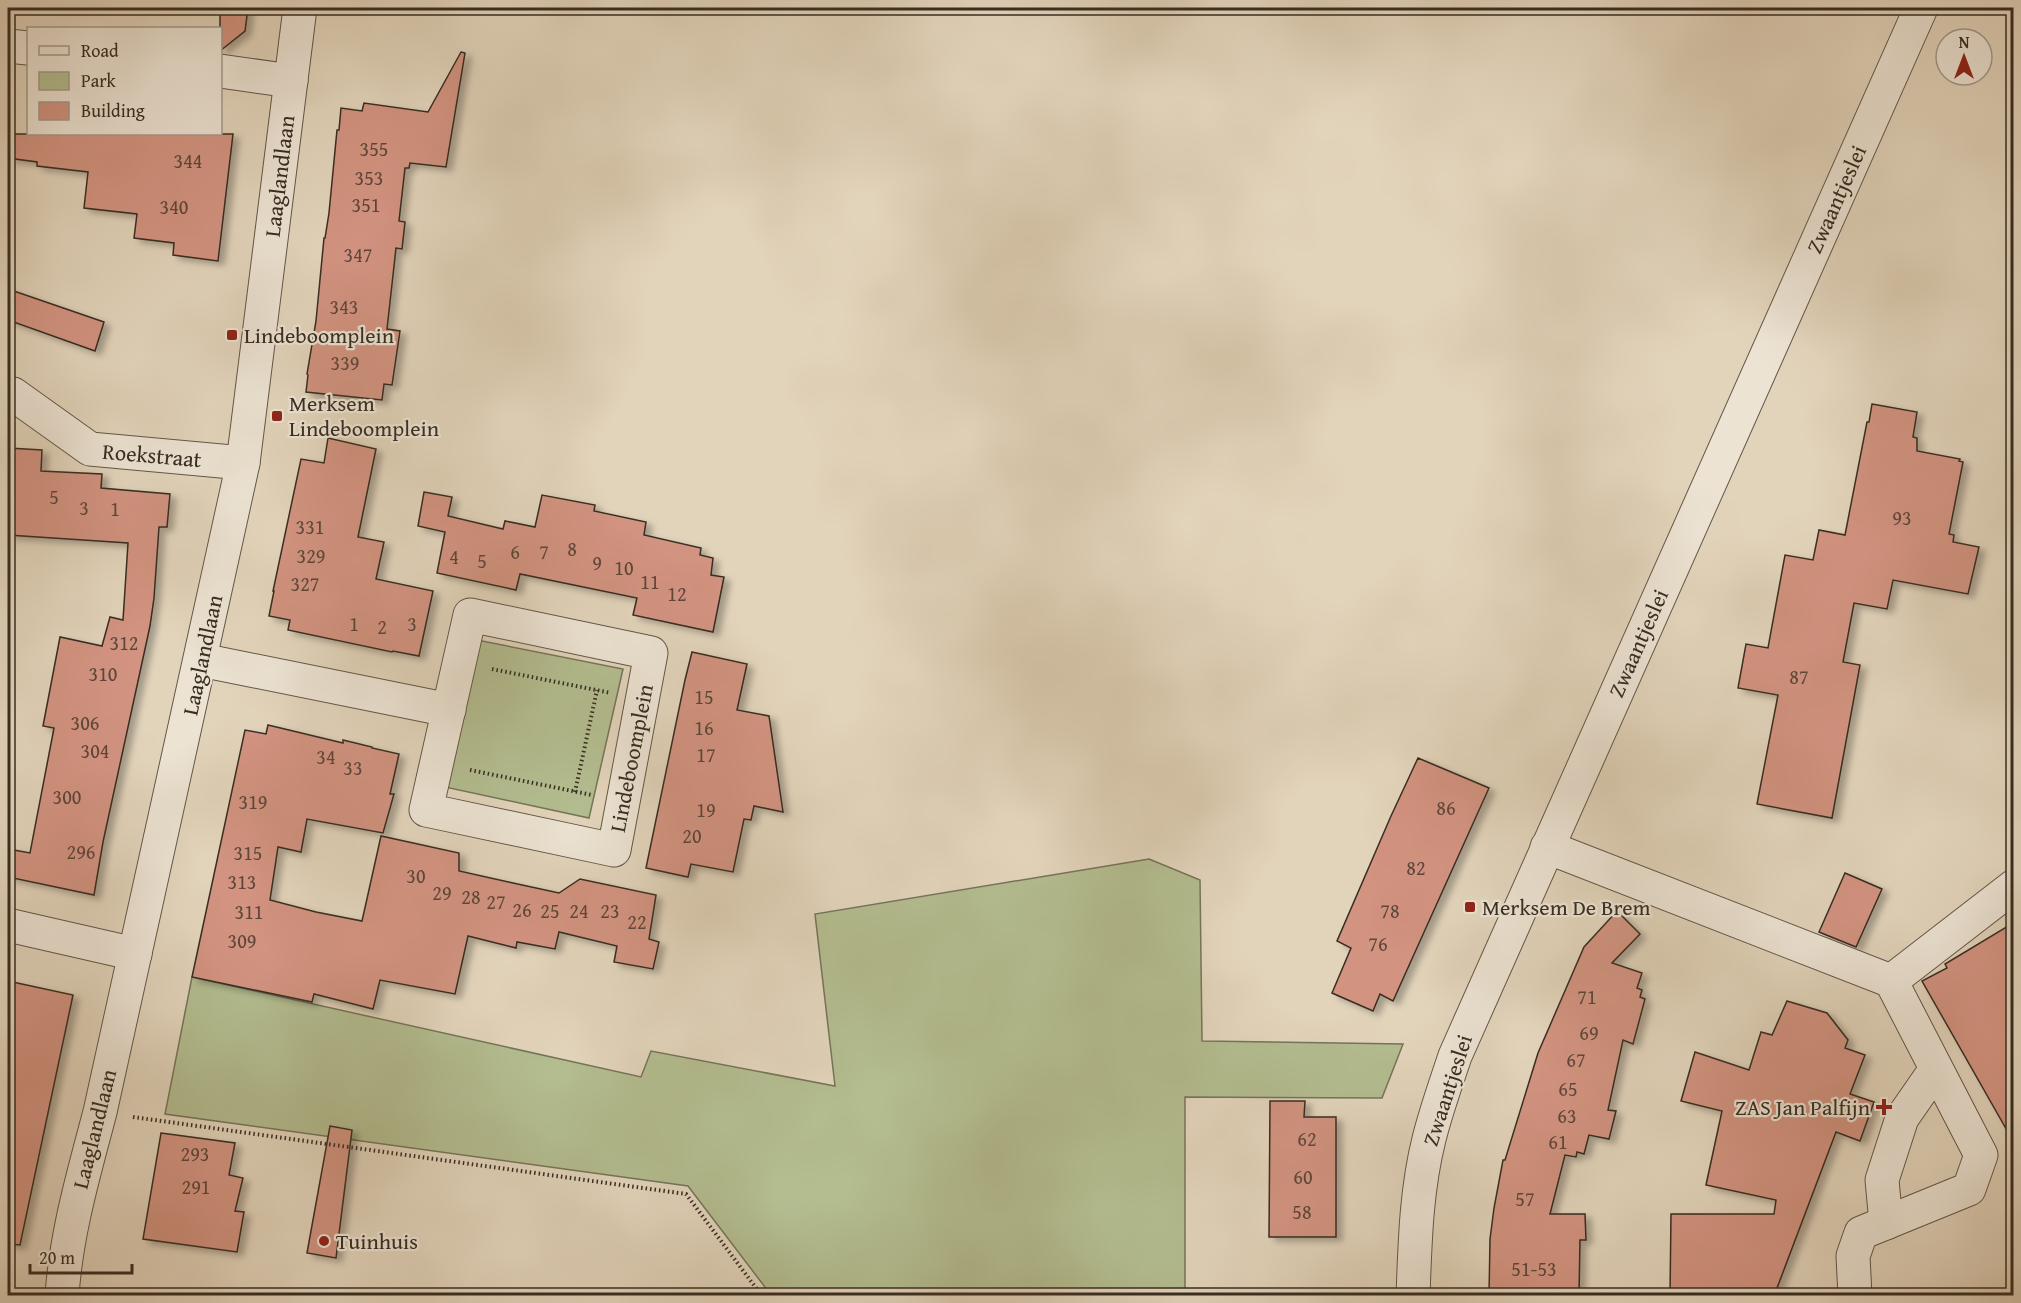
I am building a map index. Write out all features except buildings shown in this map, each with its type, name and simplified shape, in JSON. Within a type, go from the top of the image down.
[{"type":"street","name":"Laaglandlaan","points":[[62,1296],[67,1249],[76,1202],[100,1112],[243,463],[300,8]]},
{"type":"street","name":"Zwaantjeslei","points":[[1413,1296],[1420,1182],[1429,1139],[1455,1056],[1921,8]]},
{"type":"street","points":[[8,46],[27,48]]},
{"type":"street","points":[[222,71],[291,81]]},
{"type":"street","name":"Roekstraat","points":[[8,394],[14,394],[90,449],[243,463]]},
{"type":"street","name":"Lindeboomplein","points":[[470,615],[651,653],[614,849],[426,810],[459,662],[470,615]]},
{"type":"street","points":[[201,660],[449,710]]},
{"type":"street","points":[[1547,847],[1891,981],[1981,1155],[1969,1189],[1862,1233],[1853,1256],[1855,1296]]},
{"type":"street","points":[[1891,981],[2013,886]]},
{"type":"street","points":[[8,925],[135,954]]},
{"type":"street","points":[[1886,1223],[1882,1180],[1902,1118],[1936,1069]]},
{"type":"path","points":[[459,662],[642,699]]},
{"type":"path","points":[[575,792],[597,690]]},
{"type":"path","points":[[437,762],[623,802]]},
{"type":"path","points":[[100,1112],[686,1194],[762,1296]]},
{"type":"green space","points":[[477,640],[623,669],[589,818],[445,787]]},
{"type":"green space","points":[[1149,859],[1200,880],[1202,1041],[1403,1044],[1382,1098],[1185,1097],[1185,1295],[771,1295],[688,1186],[165,1114],[192,977],[641,1077],[651,1051],[835,1086],[815,914]]},
{"type":"place","name":"Lindeboomplein","points":[[232,335]]},
{"type":"place","name":"Merksem Lindeboomplein","points":[[277,416]]},
{"type":"place","name":"Merksem De Brem","points":[[1470,907]]},
{"type":"place","name":"ZAS Jan Palfijn","points":[[1884,1107]]},
{"type":"place","name":"Tuinhuis","points":[[324,1241]]}]
